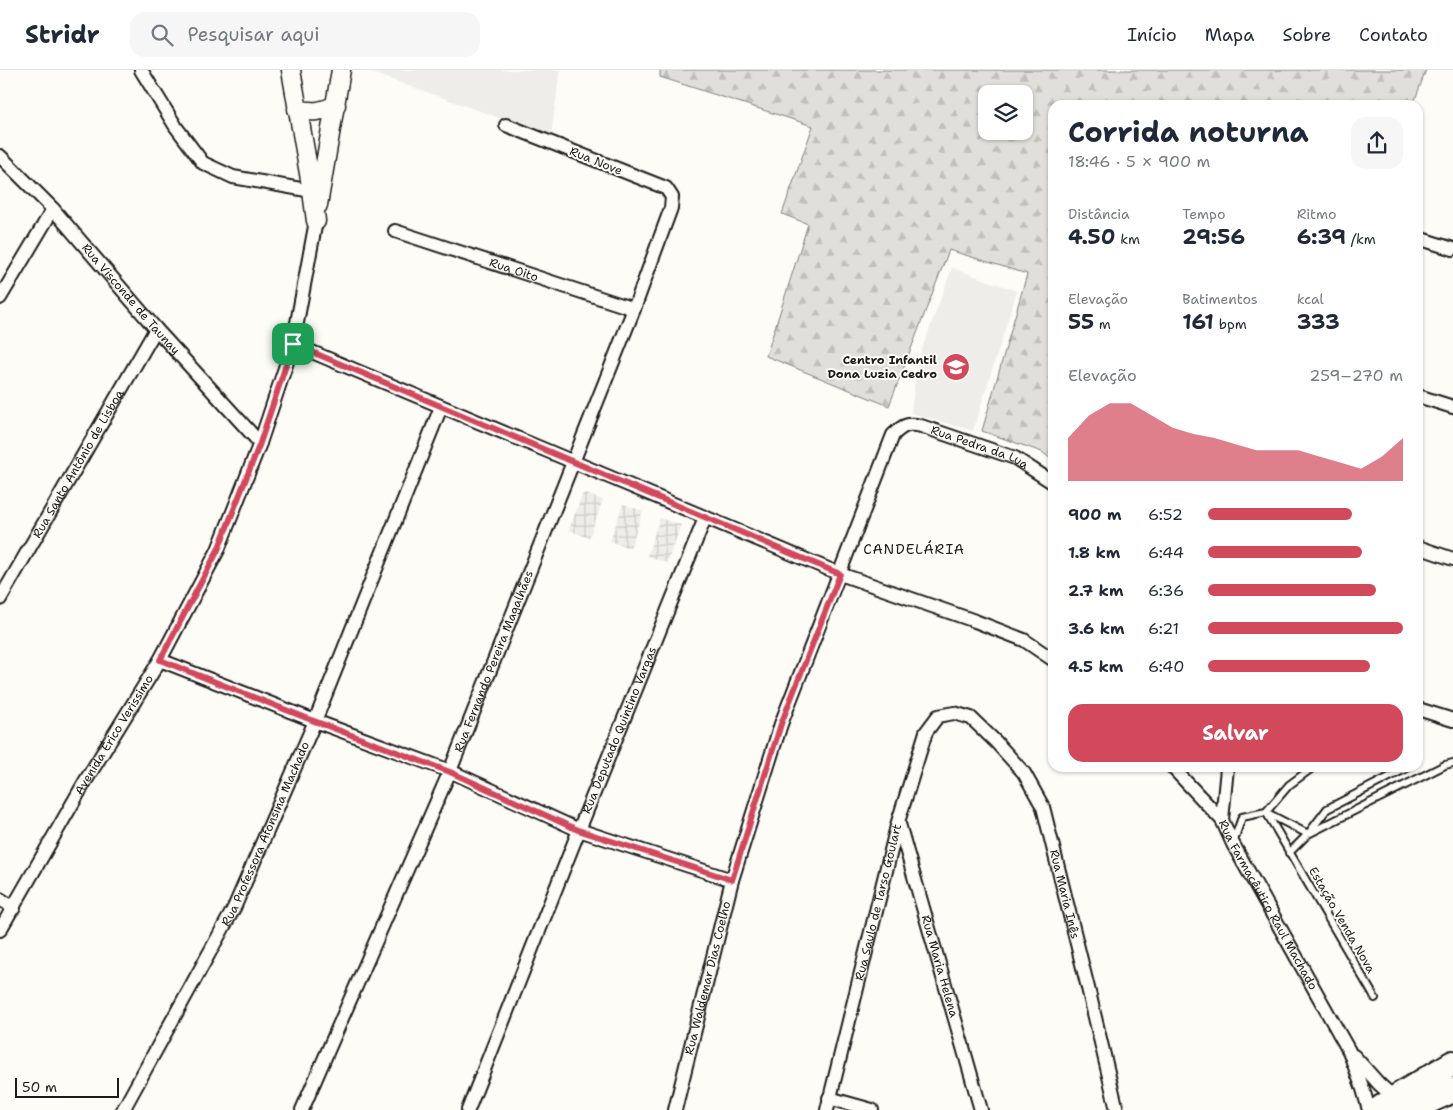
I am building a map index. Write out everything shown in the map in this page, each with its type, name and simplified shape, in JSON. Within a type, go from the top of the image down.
[{"type":"highway","points":[[1397,1107],[1453,1063]]},
{"type":"highway","points":[[1397,1107],[1453,1090]]},
{"type":"street","points":[[141,70],[176,127],[203,164],[233,177],[312,191]]},
{"type":"street","points":[[290,70],[316,221]]},
{"type":"street","points":[[316,221],[341,70]]},
{"type":"street","points":[[297,109],[310,112],[323,111],[336,105]]},
{"type":"street","name":"Rua Nove","points":[[506,125],[666,188],[672,197],[671,208]]},
{"type":"street","name":"Rua Visconde de Taunay","points":[[0,156],[53,210],[156,329],[260,443]]},
{"type":"street","name":"Rua Fernando Pereira Magalhães","points":[[302,1110],[450,772],[634,310],[671,208]]},
{"type":"street","points":[[0,298],[53,210]]},
{"type":"street","name":"Avenida Érico Verissimo","points":[[0,930],[86,780],[160,660],[218,550],[260,443],[293,344],[316,221]]},
{"type":"street","name":"Rua Oito","points":[[395,231],[634,310]]},
{"type":"street","points":[[1423,240],[1453,249]]},
{"type":"street","name":"Rua Santo Antônio de Lisboa","points":[[0,599],[156,329]]},
{"type":"street","points":[[293,344],[840,574],[1024,640],[1048,656]]},
{"type":"street","points":[[1423,398],[1453,407]]},
{"type":"street","name":"Rua Professora Afonsina Machado","points":[[123,1110],[234,908],[314,721],[441,407]]},
{"type":"street","name":"Rua Pedra da Lua","points":[[900,427],[911,424],[921,426],[1015,458],[1048,479]]},
{"type":"street","name":"Rua Waldemar Dias Coelho","points":[[675,1110],[732,880],[781,724],[894,434],[900,427]]},
{"type":"street","name":"Rua Deputado Quintino Vargas","points":[[468,1110],[578,830],[705,518]]},
{"type":"street","points":[[1423,549],[1453,559]]},
{"type":"street","points":[[160,660],[450,772],[578,830],[732,880]]},
{"type":"street","points":[[1423,711],[1453,720]]},
{"type":"street","name":"Rua Saulo de Tarso Goulart","points":[[828,1104],[898,822],[926,732],[938,716],[954,713]]},
{"type":"street","name":"Rua Maria Inês","points":[[954,713],[971,718],[996,742],[1024,773],[1043,807],[1117,1110]]},
{"type":"street","name":"Rua Farmacêutico Raul Machado","points":[[1177,772],[1222,820],[1233,844],[1349,1051],[1369,1110]]},
{"type":"street","points":[[1222,820],[1227,772]]},
{"type":"street","name":"Rua Maria Helena","points":[[898,822],[981,1110]]},
{"type":"street","points":[[0,900],[14,908]]},
{"type":"street","name":"Rua Farmacêutico Raul Machado","points":[[1349,1051],[1397,1107]]},
{"type":"street","points":[[828,1104],[872,1110]]},
{"type":"lane","points":[[1308,834],[1445,765],[1453,763]]},
{"type":"lane","points":[[1233,844],[1242,817],[1266,812],[1289,785],[1307,772]]},
{"type":"lane","points":[[1289,853],[1308,834],[1327,809],[1399,772]]},
{"type":"lane","points":[[1266,812],[1308,834]]},
{"type":"lane","name":"Estação Venda Nova","points":[[1266,812],[1375,998]]},
{"type":"shaded area","points":[[364,70],[560,70],[551,136]]},
{"type":"shaded area","points":[[952,268],[1017,291],[973,431],[911,413],[917,363]]},
{"type":"shaded area","points":[[583,493],[603,500],[589,538],[569,530]]},
{"type":"shaded area","points":[[623,504],[643,511],[630,549],[610,541]]},
{"type":"shaded area","points":[[660,518],[681,525],[667,563],[647,556]]},
{"type":"green space","points":[[660,70],[1426,70],[1415,100],[1048,100],[1048,457],[1042,452],[982,431],[1027,274],[949,250],[889,406],[766,356],[808,224],[782,214],[813,126],[660,77]]},
{"type":"place","name":"Centro Infantil Dona Luzia Cedro","points":[[956,367]]},
{"type":"district","name":"CANDELÁRIA","points":[[914,549]]},
{"type":"route","points":[[293,344],[840,574],[781,724],[732,880],[578,830],[450,772],[160,660],[218,550],[260,443],[293,344]]}]
